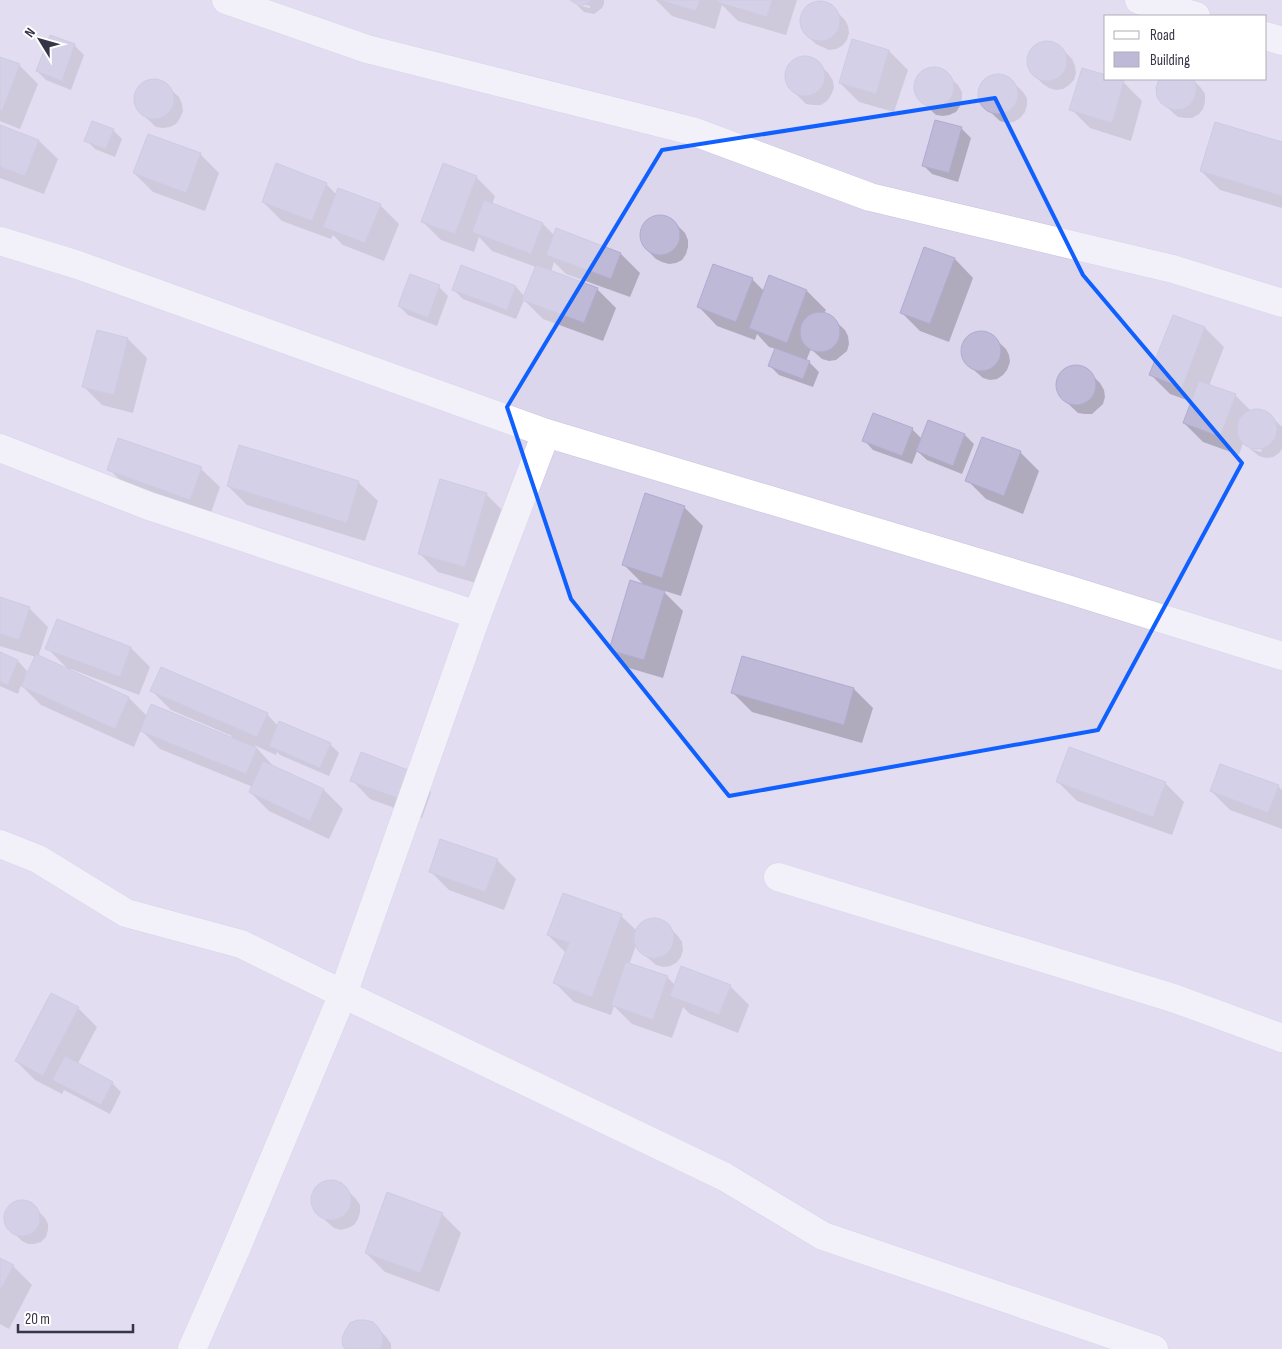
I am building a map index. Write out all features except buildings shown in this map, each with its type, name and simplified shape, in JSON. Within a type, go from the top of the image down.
[{"type":"street","points":[[226,0],[367,49],[692,131],[870,198],[1173,270],[1282,303]]},
{"type":"street","points":[[1139,0],[1192,15]]},
{"type":"street","points":[[1267,36],[1282,41]]},
{"type":"street","points":[[0,241],[78,265],[546,432],[1282,656]]},
{"type":"street","points":[[192,1349],[240,1240],[343,994],[477,615],[546,432]]},
{"type":"street","points":[[0,448],[149,506],[477,615]]},
{"type":"street","points":[[0,844],[38,860],[126,913],[241,944],[725,1177],[823,1236],[1154,1349]]},
{"type":"street","points":[[778,877],[1173,998],[1282,1038]]},
{"type":"highlighted area","points":[[995,98],[1083,275],[1242,463],[1098,730],[729,796],[571,599],[507,407],[662,150]]},
{"type":"shaded area","points":[[0,0],[1282,0],[1282,1349],[0,1349]]}]
